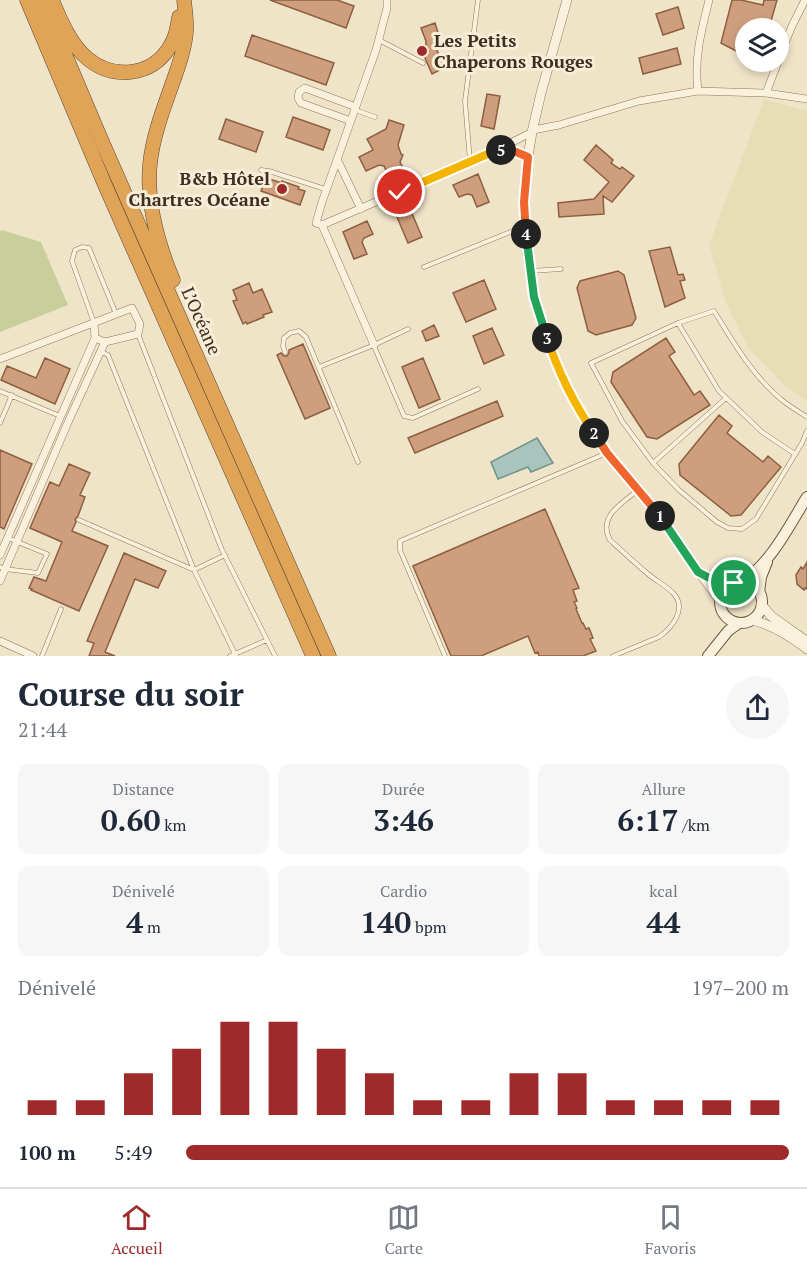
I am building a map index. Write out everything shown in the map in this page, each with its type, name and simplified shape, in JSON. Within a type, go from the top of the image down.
[{"type":"highway","name":"L’Océane","points":[[27,0],[313,656]]},
{"type":"highway","name":"L’Océane","points":[[42,0],[328,656]]},
{"type":"highway","points":[[52,0],[67,33],[87,58],[113,72],[128,72],[144,69],[158,60],[169,48],[177,32],[179,13],[177,0]]},
{"type":"highway","points":[[176,308],[174,285],[156,232],[149,181],[152,150],[181,60],[186,32],[184,0]]},
{"type":"main road","points":[[710,653],[721,626],[723,613],[720,600],[723,591],[755,572],[803,510],[807,497]]},
{"type":"main road","points":[[710,653],[728,631],[739,623],[752,620],[758,613],[761,604],[759,592],[761,577],[769,556]]},
{"type":"main road","points":[[735,583],[750,584],[759,592]]},
{"type":"main road","points":[[723,613],[730,620],[739,623]]},
{"type":"street","points":[[374,345],[319,224],[326,190],[356,109],[378,40],[387,0]]},
{"type":"street","points":[[567,0],[541,93],[528,157],[524,202],[525,226],[534,297],[565,383],[584,418],[607,453],[658,513],[720,600]]},
{"type":"street","points":[[699,91],[696,75],[698,44],[709,0]]},
{"type":"street","points":[[789,36],[803,0]]},
{"type":"street","points":[[766,93],[774,72]]},
{"type":"street","points":[[351,121],[301,103],[298,98],[299,92],[305,88],[356,109]]},
{"type":"street","points":[[319,224],[361,209],[470,162],[532,131],[639,101],[699,91],[766,93],[807,99]]},
{"type":"street","points":[[497,150],[508,150],[528,157]]},
{"type":"street","points":[[337,159],[361,209]]},
{"type":"street","points":[[0,359],[132,308],[140,324],[138,334],[105,342],[95,338]]},
{"type":"street","points":[[0,555],[95,338],[94,323]]},
{"type":"street","points":[[0,581],[2,568],[105,342]]},
{"type":"street","points":[[91,347],[101,351]]},
{"type":"street","points":[[698,572],[715,581],[735,583]]},
{"type":"street","points":[[761,604],[771,616],[807,642]]},
{"type":"street","points":[[752,620],[766,623],[779,630],[807,650]]},
{"type":"street","points":[[0,641],[33,656]]},
{"type":"lane","points":[[470,162],[465,101],[478,0]]},
{"type":"lane","points":[[378,40],[423,63]]},
{"type":"lane","points":[[356,109],[375,117]]},
{"type":"lane","points":[[261,171],[269,171],[326,190]]},
{"type":"lane","points":[[423,267],[525,226]]},
{"type":"lane","points":[[94,323],[72,261],[75,250],[82,247],[89,248],[116,314]]},
{"type":"lane","points":[[530,271],[561,269]]},
{"type":"lane","points":[[807,417],[783,401],[763,382],[738,350],[714,310],[678,323],[591,363],[622,421],[653,463],[679,490],[717,522],[728,528],[742,529],[756,519],[795,454],[805,445],[807,431]]},
{"type":"lane","points":[[678,323],[719,391],[762,432],[795,454]]},
{"type":"lane","points":[[319,367],[408,329]]},
{"type":"lane","points":[[285,352],[284,338],[290,333],[299,331],[306,337],[358,462]]},
{"type":"lane","points":[[138,334],[225,555],[274,656]]},
{"type":"lane","points":[[374,345],[404,416],[413,418],[478,389]]},
{"type":"lane","points":[[101,351],[108,355],[194,570],[234,655],[267,640]]},
{"type":"lane","points":[[0,390],[69,420]]},
{"type":"lane","points":[[0,423],[12,395]]},
{"type":"lane","points":[[653,463],[726,398]]},
{"type":"lane","points":[[445,656],[400,550],[400,541],[607,453]]},
{"type":"lane","points":[[613,656],[659,637],[674,623],[679,610],[675,594],[650,576],[610,540],[607,534],[605,527],[609,517],[616,508],[638,490]]},
{"type":"lane","points":[[79,520],[194,570],[225,555]]},
{"type":"lane","points":[[2,568],[38,573],[47,554],[8,538]]},
{"type":"lane","points":[[42,656],[62,609]]},
{"type":"shaded area","points":[[764,99],[807,111],[807,401],[782,383],[749,349],[726,303],[709,245]]},
{"type":"green space","points":[[0,231],[41,242],[68,305],[0,332]]},
{"type":"water","points":[[537,438],[553,463],[531,472],[528,467],[498,479],[491,462]]},
{"type":"building","points":[[270,0],[337,0],[354,6],[346,28]]},
{"type":"building","points":[[732,0],[763,5],[764,0],[777,0],[772,18],[735,18],[735,50],[721,43]]},
{"type":"building","points":[[678,7],[684,28],[663,35],[656,14]]},
{"type":"building","points":[[435,23],[440,39],[440,43],[437,43],[437,50],[444,68],[432,74],[425,58],[426,41],[421,28]]},
{"type":"building","points":[[252,35],[334,63],[326,85],[245,56]]},
{"type":"building","points":[[677,48],[681,64],[643,74],[639,58]]},
{"type":"building","points":[[487,94],[500,96],[494,129],[481,126]]},
{"type":"building","points":[[293,117],[330,130],[323,150],[286,137]]},
{"type":"building","points":[[226,119],[263,132],[256,152],[219,139]]},
{"type":"building","points":[[389,120],[404,125],[398,145],[403,155],[400,162],[404,170],[389,177],[384,166],[379,165],[366,171],[359,157],[373,150],[367,139],[386,129]]},
{"type":"building","points":[[596,145],[613,160],[611,163],[620,169],[622,167],[634,176],[612,202],[603,196],[604,214],[559,217],[558,203],[594,199],[609,182],[584,160]]},
{"type":"building","points":[[478,174],[489,202],[477,207],[472,195],[459,197],[453,185]]},
{"type":"building","points":[[266,178],[282,183],[282,181],[305,191],[300,205],[261,191]]},
{"type":"building","points":[[408,204],[422,237],[408,243],[394,210]]},
{"type":"building","points":[[367,221],[373,234],[364,238],[362,242],[367,254],[354,259],[343,232]]},
{"type":"building","points":[[670,247],[678,275],[683,274],[685,280],[680,281],[685,298],[665,307],[649,251]]},
{"type":"building","points":[[618,271],[624,275],[636,318],[632,325],[596,335],[588,331],[577,288],[580,281]]},
{"type":"building","points":[[484,280],[496,309],[466,322],[453,293]]},
{"type":"building","points":[[249,283],[253,293],[262,289],[272,312],[243,324],[233,301],[237,300],[233,290]]},
{"type":"building","points":[[434,325],[439,336],[426,341],[422,331]]},
{"type":"building","points":[[492,328],[504,355],[484,364],[473,336]]},
{"type":"building","points":[[666,338],[675,352],[669,356],[694,395],[700,391],[710,405],[657,439],[647,437],[611,382],[613,372]]},
{"type":"building","points":[[303,344],[330,408],[305,419],[277,355],[281,353],[287,356],[289,350]]},
{"type":"building","points":[[45,358],[70,369],[55,404],[1,380],[7,366],[36,378]]},
{"type":"building","points":[[423,358],[440,399],[419,408],[402,367]]},
{"type":"building","points":[[497,401],[503,416],[415,453],[408,438]]},
{"type":"building","points":[[719,415],[732,426],[727,433],[763,462],[768,456],[781,467],[741,515],[731,516],[680,475],[679,464]]},
{"type":"building","points":[[0,450],[32,464],[4,529],[0,527]]},
{"type":"building","points":[[69,464],[90,473],[80,495],[85,497],[72,531],[108,546],[79,611],[29,588],[34,577],[46,581],[62,542],[30,528],[50,482],[59,486]]},
{"type":"building","points":[[545,509],[579,588],[573,590],[577,601],[574,602],[582,623],[586,629],[589,628],[593,638],[590,639],[596,651],[583,656],[539,656],[538,652],[535,653],[528,636],[481,656],[451,656],[413,566]]},
{"type":"building","points":[[124,553],[166,571],[158,588],[135,579],[105,652],[115,656],[89,656],[94,643],[87,641]]},
{"type":"building","points":[[807,562],[807,589],[804,590],[797,584],[796,575]]},
{"type":"place","name":"Les Petits Chaperons Rouges","points":[[422,51]]},
{"type":"place","name":"B&b Hôtel Chartres Océane","points":[[282,189]]},
{"type":"route","points":[[400,192],[497,150],[508,150],[528,157],[524,202],[526,242],[534,297],[565,383],[607,453],[658,513],[698,572],[715,581],[730,585],[734,583]]}]
